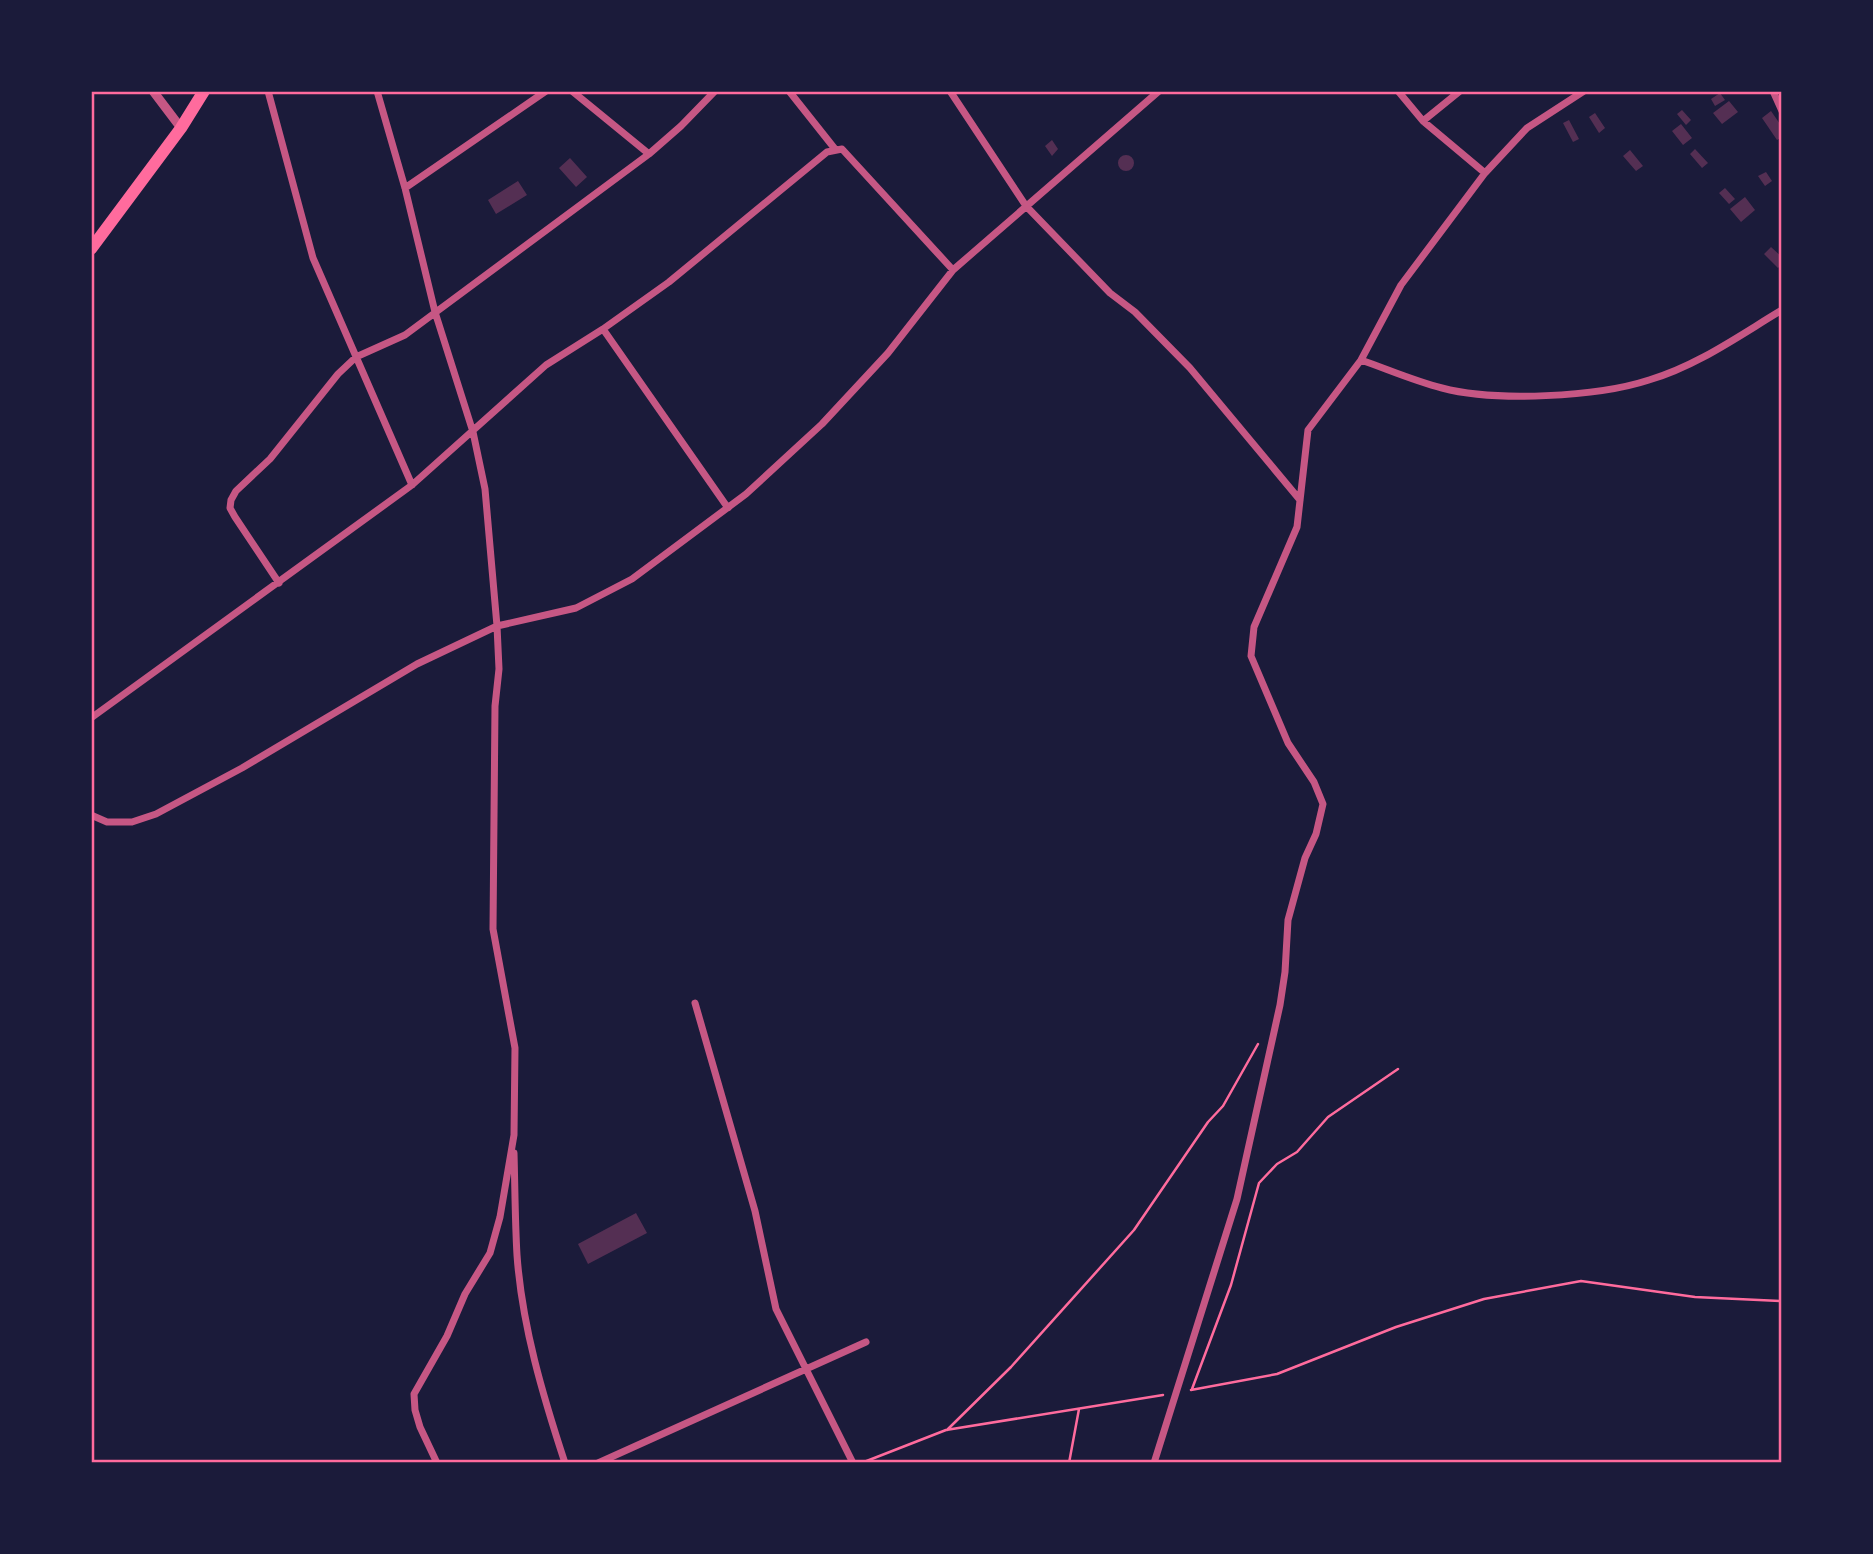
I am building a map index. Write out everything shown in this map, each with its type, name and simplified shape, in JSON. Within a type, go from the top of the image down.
[{"type":"highway","points":[[91,249],[181,128],[204,91]]},
{"type":"street","points":[[153,91],[181,128]]},
{"type":"street","points":[[268,91],[313,258],[412,485]]},
{"type":"street","points":[[377,91],[436,312],[473,432],[485,489],[499,669],[495,706],[494,929],[515,1048],[513,1135],[517,1257],[542,1394],[565,1463]]},
{"type":"street","points":[[405,188],[546,91]]},
{"type":"street","points":[[572,91],[649,154]]},
{"type":"street","points":[[279,583],[235,517],[230,508],[231,500],[236,491],[270,459],[338,374],[356,357],[405,335],[649,154],[715,91]]},
{"type":"street","points":[[789,91],[835,149]]},
{"type":"street","points":[[950,91],[1026,206],[1110,293],[1135,312],[1189,368],[1300,500]]},
{"type":"street","points":[[91,815],[107,822],[132,822],[156,814],[287,742],[417,664],[497,626],[576,608],[632,579],[729,508],[832,414],[888,353],[953,270],[1158,91]]},
{"type":"street","points":[[1398,91],[1423,121],[1485,173]]},
{"type":"street","points":[[1423,121],[1460,91]]},
{"type":"street","points":[[1153,1463],[1237,1199],[1280,1005],[1288,920],[1323,804],[1314,782],[1287,743],[1251,656],[1254,627],[1297,527],[1308,430],[1361,360],[1401,285],[1485,173],[1527,128],[1584,91]]},
{"type":"street","points":[[1773,91],[1782,111]]},
{"type":"street","points":[[91,718],[412,485],[546,365],[669,282],[818,159],[835,149],[842,149],[953,270]]},
{"type":"street","points":[[1361,360],[1442,389],[1498,396],[1593,391],[1649,380],[1671,371],[1692,362],[1782,310]]},
{"type":"street","points":[[603,329],[729,508]]},
{"type":"street","points":[[695,1003],[755,1211],[772,1296],[805,1369],[853,1463]]},
{"type":"street","points":[[437,1463],[420,1427],[414,1394],[447,1336],[465,1294],[490,1254],[500,1216],[513,1135]]},
{"type":"street","points":[[598,1463],[866,1342]]},
{"type":"path","points":[[946,1430],[1011,1367],[1134,1230],[1208,1122],[1223,1106],[1261,1039]]},
{"type":"path","points":[[1192,1390],[1231,1285],[1259,1183],[1278,1164],[1297,1152],[1328,1117],[1398,1069]]},
{"type":"path","points":[[862,1463],[946,1430],[1277,1374],[1396,1327],[1484,1299],[1581,1281],[1695,1297],[1782,1301]]},
{"type":"path","points":[[1069,1463],[1079,1409]]},
{"type":"building","points":[[1720,93],[1725,100],[1715,106],[1711,99]]},
{"type":"building","points":[[1729,101],[1738,112],[1722,124],[1713,113]]},
{"type":"building","points":[[1682,110],[1691,120],[1686,125],[1677,114]]},
{"type":"building","points":[[1771,111],[1782,127],[1782,137],[1777,140],[1762,118]]},
{"type":"building","points":[[1595,113],[1605,128],[1599,133],[1589,117]]},
{"type":"building","points":[[1569,120],[1579,139],[1573,142],[1563,123]]},
{"type":"building","points":[[1681,124],[1692,138],[1683,145],[1672,131]]},
{"type":"building","points":[[1052,140],[1058,149],[1052,156],[1045,146]]},
{"type":"building","points":[[1695,149],[1708,163],[1702,168],[1690,154]]},
{"type":"building","points":[[1630,150],[1643,166],[1636,171],[1623,156]]},
{"type":"building","points":[[1126,155],[1134,163],[1126,171],[1118,163]]},
{"type":"building","points":[[570,158],[587,177],[576,187],[559,168]]},
{"type":"building","points":[[1766,172],[1772,181],[1765,186],[1758,176]]},
{"type":"building","points":[[518,181],[527,195],[496,214],[488,200]]},
{"type":"building","points":[[1725,188],[1735,199],[1729,204],[1719,193]]},
{"type":"building","points":[[1745,197],[1755,210],[1741,222],[1730,209]]},
{"type":"building","points":[[1771,247],[1782,257],[1782,264],[1778,268],[1764,254]]},
{"type":"building","points":[[636,1213],[647,1233],[588,1264],[578,1244]]}]
